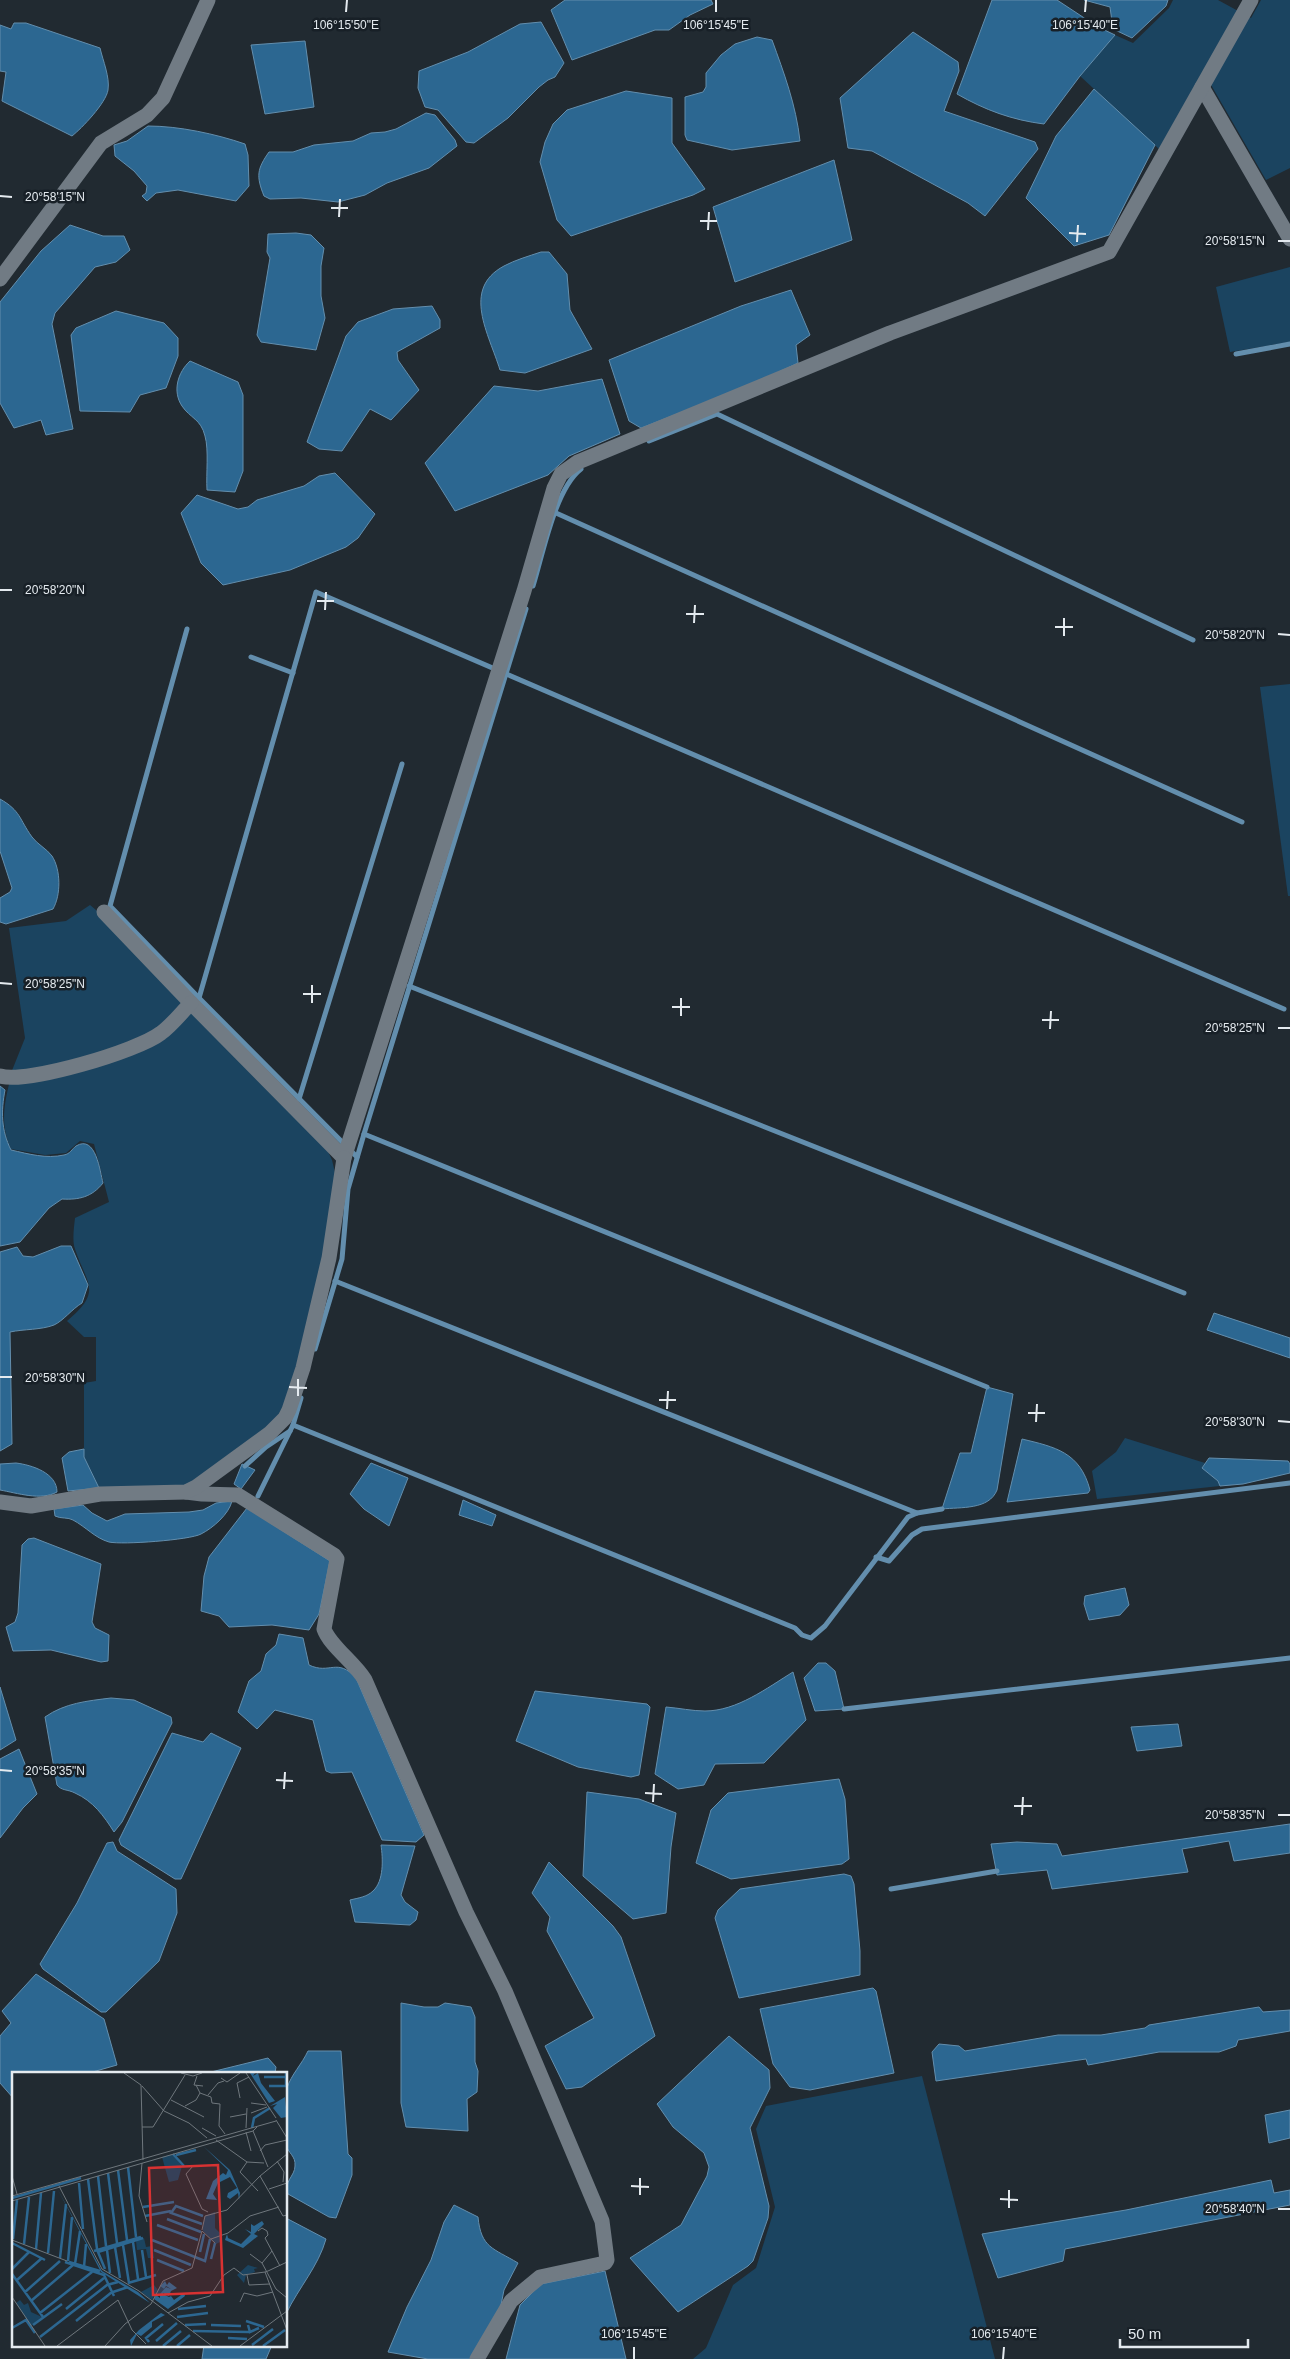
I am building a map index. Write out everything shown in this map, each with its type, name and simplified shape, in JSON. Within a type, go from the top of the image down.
[{"type":"street","points":[[0,279],[102,143],[155,108],[163,98],[208,0]]},
{"type":"street","points":[[186,1492],[196,1487],[270,1433],[285,1418],[289,1410],[303,1368],[332,1248],[344,1158],[522,600],[548,503],[561,474],[578,462],[890,333],[1109,252],[1251,0]]},
{"type":"street","points":[[1202,87],[1290,239]]},
{"type":"street","points":[[104,912],[191,1004],[344,1158]]},
{"type":"street","points":[[0,1076],[29,1077],[100,1059],[160,1034],[191,1004]]},
{"type":"street","points":[[0,1502],[31,1506],[100,1494],[228,1493],[243,1498],[334,1554],[337,1559],[324,1629],[327,1638],[356,1666],[365,1680],[462,1903],[505,1991],[602,2221],[608,2260],[605,2263],[540,2277],[511,2301],[477,2359]]},
{"type":"shaded area","points":[[565,0],[711,0],[713,4],[690,15],[669,30],[655,30],[572,60],[551,10]]},
{"type":"shaded area","points":[[992,0],[1057,0],[1098,27],[1115,35],[1080,76],[1044,124],[999,114],[957,94]]},
{"type":"shaded area","points":[[1084,0],[1168,0],[1166,6],[1132,38],[1113,29],[1110,7]]},
{"type":"shaded area","points":[[1173,0],[1218,0],[1251,18],[1261,0],[1290,0],[1290,168],[1266,180],[1203,71],[1159,149],[1080,76],[1115,35],[1133,43],[1169,8]]},
{"type":"shaded area","points":[[541,22],[564,63],[555,77],[539,87],[508,118],[474,143],[466,142],[438,110],[425,107],[418,88],[419,71],[468,52],[520,24]]},
{"type":"shaded area","points":[[14,23],[26,23],[100,48],[106,69],[108,90],[103,102],[93,115],[72,136],[2,101],[6,72],[0,71],[0,25],[11,29]]},
{"type":"shaded area","points":[[913,32],[958,62],[959,71],[944,111],[1035,142],[1038,149],[985,216],[968,203],[872,151],[848,148],[840,98]]},
{"type":"shaded area","points":[[757,37],[772,40],[793,102],[800,141],[732,150],[687,140],[685,135],[685,97],[703,92],[706,87],[706,73],[721,55],[735,44]]},
{"type":"shaded area","points":[[305,41],[314,107],[265,114],[251,45]]},
{"type":"shaded area","points":[[1094,89],[1155,145],[1109,235],[1074,246],[1026,198],[1056,136]]},
{"type":"shaded area","points":[[626,91],[672,98],[672,143],[705,189],[693,195],[571,236],[557,220],[540,162],[545,142],[553,124],[567,110]]},
{"type":"shaded area","points":[[426,113],[435,115],[455,140],[457,146],[429,168],[387,183],[365,195],[338,202],[301,198],[270,199],[264,196],[259,173],[262,163],[269,152],[293,152],[314,145],[353,141],[371,133],[396,129]]},
{"type":"shaded area","points":[[148,126],[197,131],[245,144],[248,155],[249,186],[236,201],[178,190],[156,193],[147,201],[142,196],[146,193],[147,186],[134,171],[115,156],[114,145],[127,141]]},
{"type":"shaded area","points":[[834,160],[852,240],[735,282],[713,207]]},
{"type":"shaded area","points":[[70,225],[103,236],[124,236],[130,250],[116,262],[95,267],[55,313],[52,324],[73,429],[46,435],[41,420],[14,428],[0,403],[0,302],[41,251]]},
{"type":"shaded area","points":[[296,233],[311,235],[324,248],[321,266],[321,296],[325,318],[316,350],[261,342],[257,335],[270,258],[267,252],[268,234]]},
{"type":"shaded area","points":[[541,252],[549,252],[567,274],[570,310],[592,349],[525,373],[500,370],[482,313],[481,300],[484,287],[491,276],[504,266]]},
{"type":"shaded area","points":[[1290,267],[1290,342],[1230,352],[1216,287]]},
{"type":"shaded area","points":[[791,290],[810,335],[796,345],[798,363],[742,389],[641,428],[629,421],[609,360],[741,306]]},
{"type":"shaded area","points":[[432,306],[440,320],[440,328],[397,352],[398,360],[419,390],[391,420],[370,409],[342,451],[319,449],[307,442],[346,336],[358,322],[393,309]]},
{"type":"shaded area","points":[[116,311],[164,323],[178,338],[178,356],[166,388],[140,395],[130,412],[80,411],[71,335],[76,328]]},
{"type":"shaded area","points":[[190,361],[238,382],[243,395],[243,471],[235,492],[207,490],[205,436],[198,422],[182,406],[177,394],[180,376]]},
{"type":"shaded area","points":[[602,379],[620,434],[569,456],[548,475],[455,511],[425,463],[494,386],[538,391]]},
{"type":"shaded area","points":[[335,473],[375,514],[358,538],[346,547],[290,570],[223,585],[201,563],[181,513],[197,495],[238,509],[248,507],[257,500],[304,486],[319,476]]},
{"type":"shaded area","points":[[1290,684],[1290,896],[1288,896],[1260,687]]},
{"type":"shaded area","points":[[0,799],[12,807],[32,837],[52,856],[57,868],[59,882],[59,890],[53,909],[6,924],[0,922],[0,898],[10,892],[12,888],[0,851]]},
{"type":"shaded area","points":[[90,905],[102,915],[186,1003],[158,1031],[97,1056],[11,1073],[25,1038],[9,928],[66,921]]},
{"type":"shaded area","points":[[190,1009],[325,1145],[332,1160],[337,1181],[330,1238],[285,1409],[272,1427],[195,1483],[175,1489],[99,1488],[84,1457],[84,1383],[96,1381],[96,1337],[84,1337],[67,1321],[78,1311],[89,1295],[87,1280],[74,1246],[75,1218],[109,1202],[94,1144],[80,1141],[66,1153],[45,1155],[11,1149],[4,1123],[6,1098],[10,1080],[102,1062]]},
{"type":"shaded area","points":[[0,1086],[5,1090],[3,1120],[5,1135],[11,1150],[38,1156],[57,1156],[68,1154],[76,1146],[88,1145],[96,1156],[103,1183],[94,1192],[85,1197],[62,1199],[49,1208],[20,1242],[0,1246]]},
{"type":"shaded area","points":[[61,1246],[71,1246],[88,1285],[82,1303],[54,1325],[10,1332],[12,1444],[0,1451],[0,1252],[17,1247],[23,1256],[33,1257]]},
{"type":"shaded area","points":[[1214,1313],[1290,1338],[1290,1358],[1207,1330]]},
{"type":"shaded area","points":[[987,1387],[1013,1394],[997,1490],[988,1501],[981,1504],[942,1509],[960,1453],[971,1453]]},
{"type":"shaded area","points":[[1125,1438],[1205,1463],[1202,1468],[1218,1481],[1220,1486],[1097,1499],[1092,1471],[1116,1452]]},
{"type":"shaded area","points":[[1022,1439],[1045,1445],[1065,1453],[1073,1459],[1086,1477],[1090,1490],[1088,1493],[1007,1502]]},
{"type":"shaded area","points":[[84,1449],[84,1457],[99,1488],[68,1491],[62,1458],[69,1452]]},
{"type":"shaded area","points":[[1209,1458],[1288,1461],[1290,1473],[1243,1484],[1220,1486],[1218,1481],[1202,1468]]},
{"type":"shaded area","points":[[16,1463],[43,1471],[53,1480],[57,1492],[51,1495],[36,1496],[0,1490],[0,1464]]},
{"type":"shaded area","points":[[371,1463],[408,1478],[389,1526],[364,1509],[350,1494]]},
{"type":"shaded area","points":[[242,1464],[255,1470],[241,1489],[234,1484]]},
{"type":"shaded area","points":[[463,1500],[496,1515],[492,1526],[459,1515]]},
{"type":"shaded area","points":[[232,1501],[228,1511],[220,1520],[201,1534],[170,1540],[141,1542],[109,1542],[73,1520],[55,1516],[54,1509],[83,1505],[92,1513],[107,1521],[125,1514],[203,1510],[216,1503]]},
{"type":"shaded area","points":[[247,1508],[330,1561],[319,1614],[309,1630],[272,1625],[229,1627],[219,1616],[201,1611],[204,1576],[209,1557]]},
{"type":"shaded area","points":[[34,1538],[101,1564],[92,1622],[95,1628],[109,1635],[108,1661],[101,1662],[51,1650],[13,1651],[6,1627],[15,1622],[18,1613],[22,1545],[28,1539]]},
{"type":"shaded area","points":[[1125,1588],[1129,1605],[1120,1615],[1089,1620],[1084,1604],[1085,1596]]},
{"type":"shaded area","points":[[279,1634],[303,1638],[309,1665],[316,1668],[338,1667],[356,1678],[424,1835],[416,1842],[382,1840],[352,1772],[331,1773],[326,1771],[313,1720],[275,1710],[257,1729],[238,1712],[249,1681],[261,1671],[266,1654],[276,1645]]},
{"type":"shaded area","points":[[818,1663],[826,1663],[835,1671],[844,1709],[815,1711],[804,1678]]},
{"type":"shaded area","points":[[793,1672],[806,1720],[764,1763],[715,1764],[704,1785],[678,1789],[655,1774],[666,1707],[705,1711],[729,1707],[751,1698]]},
{"type":"shaded area","points":[[0,1687],[16,1740],[0,1750]]},
{"type":"shaded area","points":[[535,1691],[647,1704],[650,1707],[639,1775],[631,1777],[578,1767],[516,1741]]},
{"type":"shaded area","points":[[111,1698],[134,1700],[171,1717],[172,1723],[122,1822],[114,1832],[102,1815],[87,1800],[57,1785],[45,1717],[68,1706]]},
{"type":"shaded area","points":[[1178,1724],[1182,1746],[1137,1751],[1131,1727]]},
{"type":"shaded area","points":[[172,1733],[203,1742],[211,1733],[241,1748],[181,1879],[175,1879],[121,1845],[119,1840]]},
{"type":"shaded area","points":[[19,1749],[37,1794],[23,1808],[0,1838],[0,1759]]},
{"type":"shaded area","points":[[839,1779],[845,1799],[849,1859],[842,1864],[731,1879],[696,1863],[711,1810],[728,1793]]},
{"type":"shaded area","points":[[587,1792],[639,1799],[676,1813],[671,1847],[666,1913],[633,1919],[583,1876]]},
{"type":"shaded area","points":[[1290,1824],[1290,1853],[1234,1861],[1229,1841],[1182,1849],[1188,1872],[1052,1889],[1047,1870],[997,1875],[991,1844],[1017,1842],[1057,1844],[1062,1856]]},
{"type":"shaded area","points":[[113,1842],[117,1851],[176,1889],[177,1913],[159,1961],[106,2012],[101,2012],[43,1969],[40,1964],[77,1903],[107,1843]]},
{"type":"shaded area","points":[[381,1845],[415,1846],[401,1895],[405,1902],[418,1912],[416,1920],[410,1925],[355,1922],[350,1900],[368,1895],[377,1887],[382,1870]]},
{"type":"shaded area","points":[[549,1862],[613,1926],[621,1937],[655,2036],[582,2087],[566,2089],[545,2046],[594,2018],[547,1931],[550,1917],[532,1893]]},
{"type":"shaded area","points":[[844,1874],[851,1876],[854,1884],[860,1951],[860,1975],[739,1998],[715,1918],[718,1910],[740,1889]]},
{"type":"shaded area","points":[[36,1974],[104,2019],[117,2065],[92,2072],[12,2072],[12,2097],[0,2083],[0,2036],[11,2023],[2,2011]]},
{"type":"shaded area","points":[[873,1988],[876,1991],[894,2073],[810,2090],[790,2087],[773,2064],[760,2009]]},
{"type":"shaded area","points":[[401,2003],[424,2007],[438,2007],[445,2003],[471,2007],[475,2017],[475,2062],[478,2071],[477,2092],[467,2099],[468,2131],[406,2127],[401,2103]]},
{"type":"shaded area","points":[[1259,2007],[1263,2012],[1290,2010],[1290,2031],[1238,2040],[1236,2046],[1219,2052],[1159,2052],[1088,2065],[1086,2059],[936,2081],[932,2052],[939,2044],[959,2046],[965,2051],[1058,2035],[1101,2035]]},
{"type":"shaded area","points":[[729,2036],[769,2070],[770,2088],[750,2128],[769,2206],[768,2218],[753,2261],[678,2312],[630,2258],[681,2225],[707,2176],[709,2167],[704,2153],[673,2127],[657,2104]]},
{"type":"shaded area","points":[[308,2051],[341,2051],[348,2154],[352,2158],[352,2175],[336,2218],[329,2217],[288,2194],[288,2183],[295,2163],[288,2150],[288,2086]]},
{"type":"shaded area","points":[[268,2058],[276,2067],[275,2072],[211,2072]]},
{"type":"shaded area","points":[[922,2076],[995,2359],[693,2359],[706,2348],[733,2285],[756,2268],[775,2207],[756,2129],[766,2106]]},
{"type":"shaded area","points":[[1290,2110],[1290,2138],[1269,2143],[1265,2115]]},
{"type":"shaded area","points":[[1271,2180],[1274,2193],[1290,2190],[1290,2205],[1065,2249],[1063,2261],[998,2278],[982,2234],[1126,2210]]},
{"type":"shaded area","points":[[454,2205],[478,2217],[485,2241],[495,2250],[518,2263],[504,2290],[500,2310],[472,2359],[428,2359],[388,2352],[407,2307],[431,2260],[444,2222]]},
{"type":"shaded area","points":[[288,2219],[326,2239],[318,2259],[288,2310]]},
{"type":"shaded area","points":[[605,2271],[626,2359],[506,2359],[520,2305],[541,2284]]},
{"type":"shaded area","points":[[204,2346],[272,2346],[266,2359],[202,2359]]},
{"type":"waterway","points":[[1236,354],[1290,344]]},
{"type":"waterway","points":[[649,441],[717,414],[1193,640]]},
{"type":"waterway","points":[[533,586],[557,506],[572,478],[581,469]]},
{"type":"waterway","points":[[556,513],[1242,822]]},
{"type":"waterway","points":[[199,998],[316,592],[1284,1009]]},
{"type":"waterway","points":[[315,1349],[342,1259],[348,1189],[526,609]]},
{"type":"waterway","points":[[187,629],[110,906],[357,1157]]},
{"type":"waterway","points":[[251,657],[293,673]]},
{"type":"waterway","points":[[299,1099],[402,764]]},
{"type":"waterway","points":[[409,986],[1184,1293]]},
{"type":"waterway","points":[[364,1134],[987,1387]]},
{"type":"waterway","points":[[293,1425],[795,1628],[802,1635],[811,1638],[825,1626],[908,1517],[917,1513],[335,1281]]},
{"type":"waterway","points":[[258,1496],[293,1425],[301,1398]]},
{"type":"waterway","points":[[245,1466],[266,1447],[290,1431]]},
{"type":"waterway","points":[[876,1557],[889,1561],[912,1535],[922,1529],[1290,1483]]},
{"type":"waterway","points":[[917,1513],[942,1509]]},
{"type":"waterway","points":[[844,1709],[1290,1658]]},
{"type":"waterway","points":[[891,1889],[997,1871]]}]
